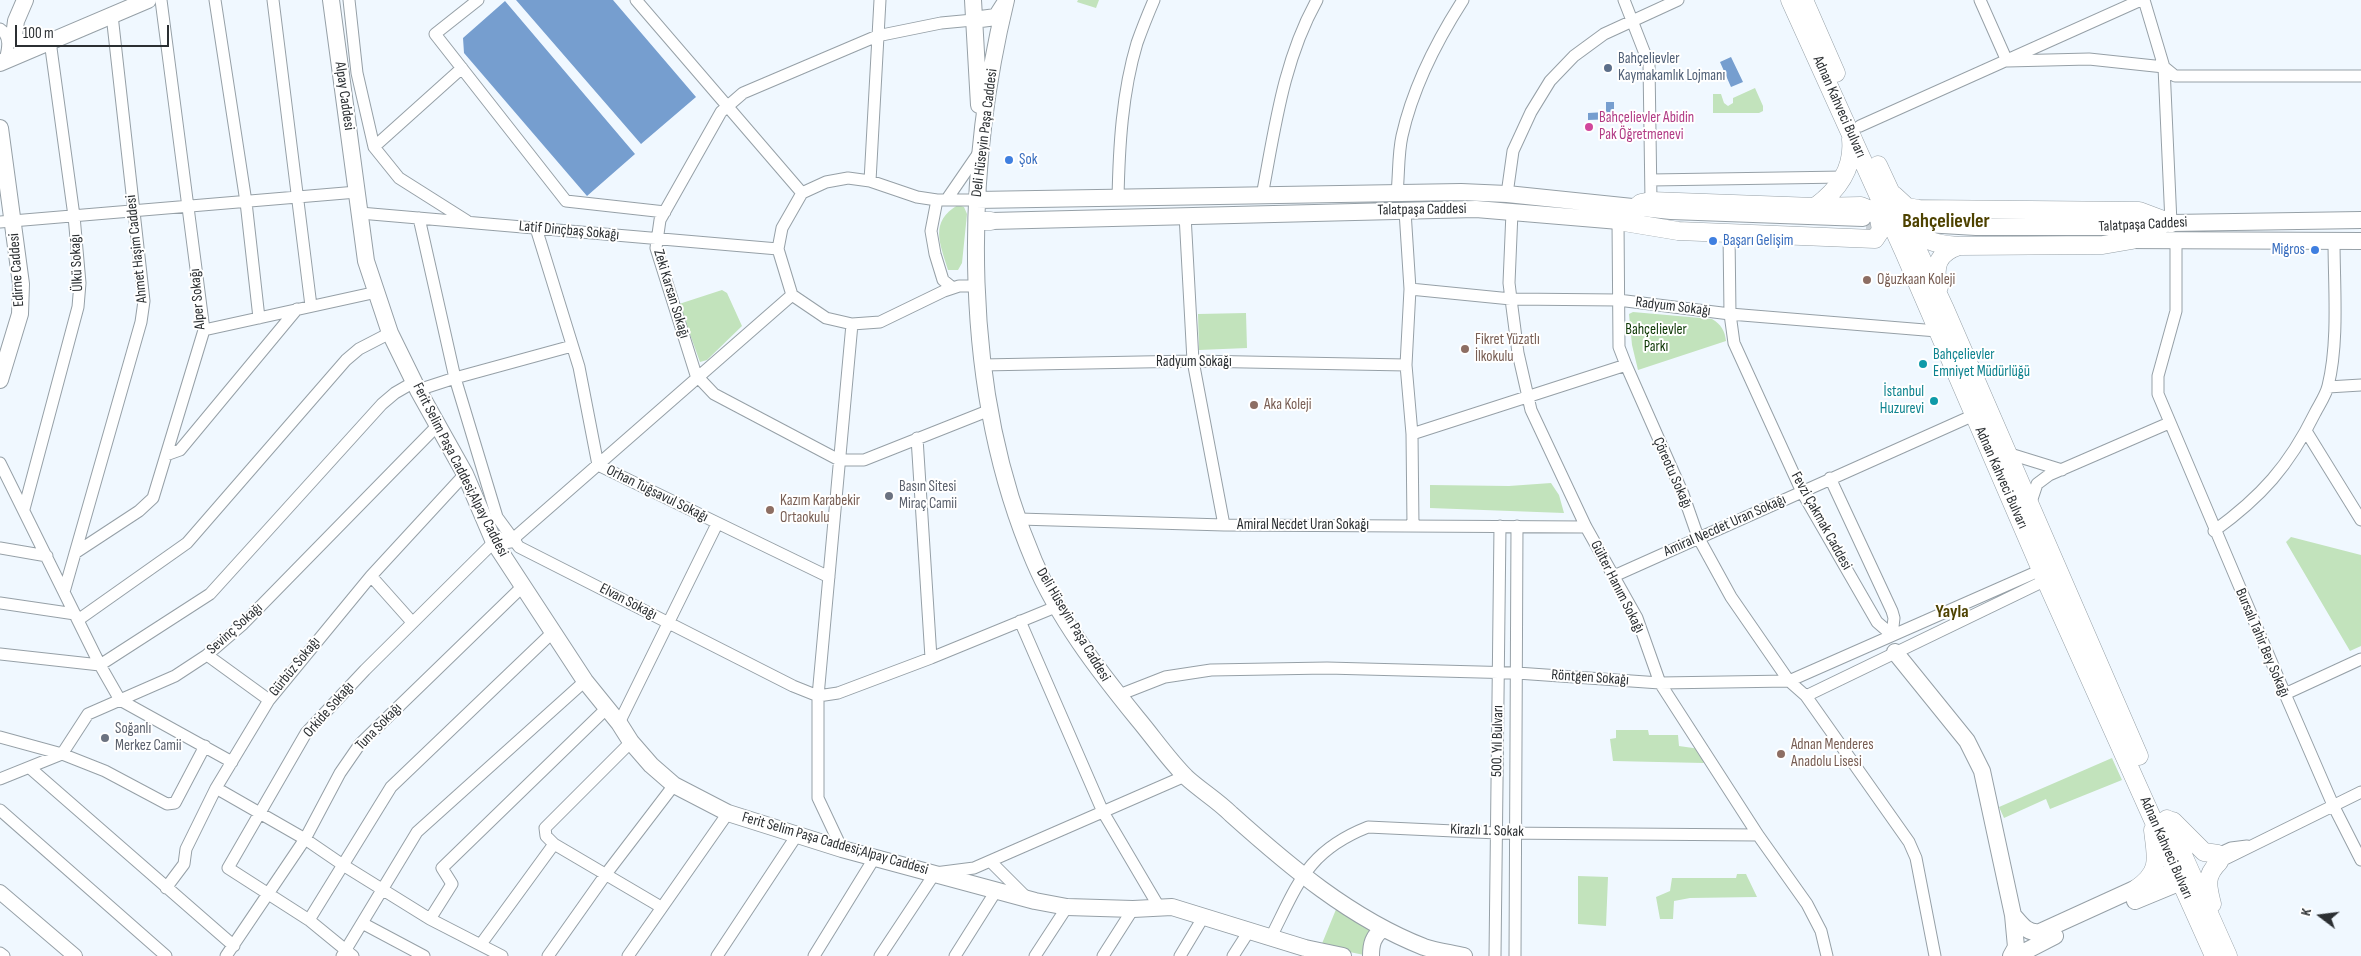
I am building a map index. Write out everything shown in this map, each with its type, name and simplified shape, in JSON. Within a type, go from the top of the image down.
[{"type":"main road","points":[[25,0],[16,21],[14,36],[16,40],[43,44]]},
{"type":"main road","points":[[3,62],[148,0]]},
{"type":"main road","name":"Alpay Caddesi","points":[[331,0],[357,192]]},
{"type":"main road","points":[[973,0],[981,143]]},
{"type":"main road","name":"Adnan Kahveci Bulvarı","points":[[1790,0],[1852,123],[1889,188],[1945,309],[2156,810]]},
{"type":"main road","name":"Adnan Kahveci Bulvarı","points":[[1804,0],[1904,252],[2044,575],[2221,951]]},
{"type":"main road","points":[[973,20],[996,17],[1006,1]]},
{"type":"main road","name":"Deli Hüseyin Paşa Caddesi","points":[[1006,1],[992,68],[981,143],[976,200],[984,221],[978,286],[982,365],[990,410],[1011,495],[1034,562],[1058,606],[1118,695],[1185,776],[1224,806],[1277,855],[1303,875],[1383,929],[1427,948],[1464,956]]},
{"type":"main road","points":[[1815,207],[1837,188],[1844,177],[1852,152],[1852,123]]},
{"type":"main road","name":"Edirne Caddesi","points":[[0,128],[7,222],[21,284],[20,314],[0,380]]},
{"type":"main road","points":[[1889,188],[1900,202],[1925,223],[2139,211],[2159,216],[2174,231]]},
{"type":"main road","name":"Ferit Selim Paşa Caddesi;Alpay Caddesi","points":[[357,192],[366,260],[390,333],[437,426],[465,474],[494,542],[585,681],[619,723],[631,742],[651,765],[674,785],[728,813],[842,849],[936,873],[996,892],[1067,906],[1133,909],[1172,907],[1271,937],[1303,952],[1343,956]]},
{"type":"main road","name":"Talatpaşa Caddesi","points":[[976,200],[1397,193],[1507,194],[1643,205],[1868,228]]},
{"type":"main road","points":[[1618,221],[1678,231],[1729,234],[1868,228],[1881,230],[1879,218],[1871,210],[1861,206],[1643,205]]},
{"type":"main road","name":"Talatpaşa Caddesi","points":[[984,221],[1476,209],[1618,221],[1868,228]]},
{"type":"main road","points":[[1925,223],[1915,214],[1916,224],[1922,236],[1928,241],[1959,246],[2103,245],[2132,240]]},
{"type":"main road","name":"Talatpaşa Caddesi","points":[[1925,223],[2132,240],[2174,231],[2361,220]]},
{"type":"main road","points":[[1868,228],[1904,252]]},
{"type":"main road","name":"Talatpaşa Caddesi","points":[[2174,231],[2361,241]]},
{"type":"main road","points":[[1945,309],[1935,273],[1942,255],[1950,249],[1959,246]]},
{"type":"main road","points":[[494,542],[513,539]]},
{"type":"main road","points":[[1895,652],[1967,741],[1982,771],[2013,915],[2016,947],[2011,956]]},
{"type":"main road","points":[[2156,810],[2204,852],[2219,858]]},
{"type":"main road","points":[[2136,889],[2148,881],[2155,868],[2156,810]]},
{"type":"main road","points":[[2016,956],[2039,950],[2185,873],[2219,858]]},
{"type":"main road","points":[[2219,858],[2210,871],[2208,884],[2221,951]]},
{"type":"main road","points":[[2013,915],[2027,930],[2040,932],[2136,889],[2185,873]]},
{"type":"main road","points":[[1371,956],[1375,934],[1383,929]]},
{"type":"street","name":"Alper Sokağı","points":[[75,553],[139,512],[153,498],[204,330],[161,0]]},
{"type":"street","points":[[215,0],[246,202],[260,318]]},
{"type":"street","points":[[273,0],[311,306]]},
{"type":"street","points":[[349,0],[357,73],[374,147],[399,178],[469,222]]},
{"type":"street","points":[[478,0],[435,34],[566,201],[665,212]]},
{"type":"street","points":[[636,0],[802,193]]},
{"type":"street","points":[[870,181],[880,0]]},
{"type":"street","points":[[1118,199],[1119,150],[1126,92],[1137,44],[1154,0]]},
{"type":"street","points":[[1262,196],[1282,87],[1294,45],[1317,0]]},
{"type":"street","points":[[1397,193],[1401,138],[1412,98],[1430,56],[1463,0]]},
{"type":"street","points":[[1624,0],[1649,64],[1651,180],[1643,205]]},
{"type":"street","points":[[1507,194],[1513,151],[1530,112],[1550,81],[1574,56],[1604,34],[1678,0]]},
{"type":"street","points":[[1980,0],[2007,61]]},
{"type":"street","points":[[1852,123],[2007,61],[2143,0]]},
{"type":"street","name":"Bursalı Tahir Bey Sokağı","points":[[2143,0],[2164,67],[2174,231],[2176,311],[2158,376],[2158,394],[2214,531],[2333,805],[2361,860]]},
{"type":"street","name":"Ahmet Haşim Caddesi","points":[[64,592],[142,322],[144,301],[112,15]]},
{"type":"street","name":"Zeki Karsan Sokağı","points":[[973,20],[940,23],[877,36],[743,93],[721,112],[660,220],[656,248],[698,377],[714,394],[840,460],[864,460],[990,410]]},
{"type":"street","points":[[0,29],[6,35],[8,42],[3,62]]},
{"type":"street","name":"Ülkü Sokağı","points":[[24,509],[78,307],[80,283],[74,216],[43,44]]},
{"type":"street","points":[[2007,61],[2089,59],[2164,67],[2175,76],[2361,76]]},
{"type":"street","points":[[374,147],[462,68]]},
{"type":"street","points":[[953,288],[944,280],[935,254],[931,231],[942,200],[981,143]]},
{"type":"street","points":[[1651,180],[1844,177]]},
{"type":"street","points":[[976,200],[942,200],[917,197],[870,181],[848,178],[826,182],[802,193],[785,221],[778,249],[792,295],[826,318],[852,324],[880,322],[953,288],[978,286]]},
{"type":"street","points":[[7,222],[357,192]]},
{"type":"street","points":[[1405,211],[1410,289],[1406,365],[1412,434],[1413,526]]},
{"type":"street","name":"Latif Dinçbaş Sokağı","points":[[360,212],[778,249]]},
{"type":"street","name":"Gülter Hanım Sokağı","points":[[1512,212],[1511,299],[1518,353],[1532,410],[1586,527],[1637,618],[1660,683],[1758,835],[1807,904],[1821,931],[1827,956]]},
{"type":"street","points":[[1185,215],[1193,362],[1224,525]]},
{"type":"street","name":"Elvan Sokağı","points":[[419,218],[456,378],[497,517],[519,547],[793,686],[818,696]]},
{"type":"street","name":"Çöreotu Sokağı","points":[[1618,221],[1619,347],[1683,494],[1698,537],[1730,597],[1789,681],[1806,696],[1909,842],[1916,858],[1935,956]]},
{"type":"street","name":"Orhan Tuğsavul Sokağı","points":[[536,228],[579,367],[598,465],[716,524],[829,577]]},
{"type":"street","name":"Fevzi Çakmak Caddesi","points":[[1729,234],[1730,314],[1734,343],[1802,492],[1877,622],[1892,635]]},
{"type":"street","points":[[2214,531],[2245,508],[2269,484],[2306,431],[2328,387],[2333,346],[2334,241]]},
{"type":"street","name":"Radyum Sokağı","points":[[1410,289],[1511,299],[1618,300],[1730,314],[1937,330]]},
{"type":"street","points":[[204,330],[376,292]]},
{"type":"street","points":[[513,539],[792,295]]},
{"type":"street","points":[[166,455],[180,450],[298,309]]},
{"type":"street","points":[[842,849],[818,798],[818,696],[852,324]]},
{"type":"street","points":[[0,604],[76,617],[187,543],[346,360],[359,349],[390,333]]},
{"type":"street","points":[[0,654],[100,665],[210,594],[382,404],[395,393],[572,346]]},
{"type":"street","name":"Radyum Sokağı","points":[[982,365],[1193,362],[1406,365]]},
{"type":"street","points":[[1412,434],[1626,365]]},
{"type":"street","points":[[2328,387],[2361,385]]},
{"type":"street","name":"Amiral Necdet Uran Sokağı","points":[[1614,576],[1974,415]]},
{"type":"street","points":[[2029,507],[2037,484],[2049,475],[2169,423]]},
{"type":"street","name":"Sevinç Sokağı","points":[[62,754],[88,714],[175,676],[207,655],[243,624],[437,426]]},
{"type":"street","points":[[2306,431],[2361,520]]},
{"type":"street","points":[[917,438],[931,658]]},
{"type":"street","points":[[2007,453],[2062,470]]},
{"type":"street","points":[[0,463],[5,484],[24,509],[100,665],[120,700],[232,762]]},
{"type":"street","name":"Gürbüz Sokağı","points":[[166,888],[184,864],[186,849],[216,788],[269,700],[371,576],[465,474]]},
{"type":"street","name":"Fevzi Çakmak Caddesi","points":[[1830,478],[1892,611],[1894,618],[1892,635]]},
{"type":"street","name":"Amiral Necdet Uran Sokağı","points":[[1019,519],[1224,525],[1586,527]]},
{"type":"street","points":[[619,723],[716,524]]},
{"type":"street","name":"500. Yıl Bulvarı","points":[[1495,956],[1500,526]]},
{"type":"street","name":"500. Yıl Bulvarı","points":[[1515,956],[1517,526]]},
{"type":"street","name":"Orkide Sokağı","points":[[268,895],[228,868],[306,733],[412,622],[494,542]]},
{"type":"street","points":[[0,548],[47,556]]},
{"type":"street","points":[[1806,696],[2044,575]]},
{"type":"street","name":"Röntgen Sokağı","points":[[1118,695],[1165,677],[1211,670],[1327,668],[1516,673],[1660,683],[1789,681],[1892,635],[2044,575]]},
{"type":"street","points":[[371,576],[412,622]]},
{"type":"street","name":"Tuna Sokağı","points":[[226,956],[305,839],[340,773],[360,744],[523,586]]},
{"type":"street","points":[[818,696],[838,694],[1058,606]]},
{"type":"street","points":[[1020,621],[1103,812],[1159,907]]},
{"type":"street","points":[[309,920],[391,787],[553,632]]},
{"type":"street","points":[[207,655],[269,700]]},
{"type":"street","points":[[2285,694],[2361,659]]},
{"type":"street","points":[[268,895],[309,920],[347,954],[362,923],[417,832],[585,681]]},
{"type":"street","points":[[430,919],[452,884],[442,868],[607,708]]},
{"type":"street","points":[[0,737],[62,754],[105,771],[167,804],[175,803],[205,746]]},
{"type":"street","points":[[631,742],[545,828],[546,836],[554,844],[661,907]]},
{"type":"street","points":[[0,779],[62,754]]},
{"type":"street","points":[[30,768],[234,946]]},
{"type":"street","points":[[880,956],[936,873],[974,868],[1185,776]]},
{"type":"street","points":[[548,956],[606,874],[674,785]]},
{"type":"street","points":[[216,788],[305,839],[381,890],[430,919],[502,956]]},
{"type":"street","points":[[2219,858],[2231,848],[2251,845],[2361,792]]},
{"type":"street","points":[[0,810],[166,956]]},
{"type":"street","points":[[628,956],[728,813]]},
{"type":"street","name":"Kirazlı 1. Sokak","points":[[1271,937],[1303,875],[1324,851],[1355,832],[1368,827],[1497,833],[1758,835]]},
{"type":"street","points":[[718,956],[797,835]]},
{"type":"street","points":[[481,944],[554,844]]},
{"type":"street","points":[[814,956],[875,857]]},
{"type":"street","points":[[990,861],[1029,900]]},
{"type":"street","points":[[967,883],[974,868]]},
{"type":"street","points":[[0,892],[75,956]]},
{"type":"street","points":[[955,956],[996,892]]},
{"type":"street","points":[[1035,956],[1067,906]]},
{"type":"street","points":[[1103,956],[1133,909]]},
{"type":"street","points":[[1180,956],[1204,916]]},
{"type":"street","points":[[362,923],[424,956]]},
{"type":"street","points":[[1233,956],[1249,931]]},
{"type":"street","points":[[0,953],[4,956]]},
{"type":"green space","points":[[1078,0],[1099,0],[1096,8],[1077,2]]},
{"type":"green space","points":[[1755,88],[1763,106],[1763,111],[1759,113],[1713,113],[1713,94],[1721,94],[1724,103],[1728,106],[1733,103],[1733,98]]},
{"type":"green space","points":[[958,205],[964,207],[967,214],[962,263],[958,270],[948,270],[940,242],[940,226],[949,212]]},
{"type":"green space","points":[[722,290],[727,293],[742,326],[707,360],[700,362],[679,304]]},
{"type":"green space","name":"Bahçelievler Parkı","points":[[1633,312],[1712,319],[1722,328],[1726,341],[1638,370],[1632,345],[1629,314]]},
{"type":"green space","points":[[1246,313],[1247,348],[1199,350],[1198,314]]},
{"type":"green space","points":[[1551,483],[1559,495],[1564,513],[1430,508],[1430,485],[1509,486]]},
{"type":"green space","points":[[2291,537],[2361,555],[2361,646],[2350,651],[2286,542]]},
{"type":"green space","points":[[1616,730],[1648,730],[1649,735],[1678,735],[1679,746],[1700,749],[1704,763],[1613,761],[1610,739],[1616,738]]},
{"type":"green space","points":[[2112,758],[2122,780],[2050,809],[2046,799],[2004,818],[1999,807]]},
{"type":"green space","points":[[1737,874],[1746,874],[1757,897],[1690,898],[1674,901],[1673,919],[1660,919],[1656,897],[1670,891],[1672,878],[1736,878]]},
{"type":"green space","points":[[1578,876],[1608,877],[1606,926],[1578,924]]},
{"type":"green space","points":[[1337,907],[1370,927],[1364,955],[1321,946]]},
{"type":"water","points":[[516,0],[613,0],[696,97],[641,144]]},
{"type":"water","points":[[505,1],[635,154],[587,196],[464,53],[463,38]]},
{"type":"water","points":[[1731,57],[1743,82],[1731,87],[1720,62]]},
{"type":"water","points":[[1606,102],[1614,102],[1614,119],[1588,120],[1588,113],[1606,112]]},
{"type":"tunnel","points":[[1866,228],[1893,231]]},
{"type":"place","name":"Bahçelievler Kaymakamlık Lojmanı","points":[[1608,68]]},
{"type":"place","name":"Bahçelievler Abidin Pak Öğretmenevi","points":[[1589,127]]},
{"type":"place","name":"Şok","points":[[1009,160]]},
{"type":"place","name":"Başarı Gelişim","points":[[1713,241]]},
{"type":"place","name":"Migros","points":[[2315,250]]},
{"type":"place","name":"Oğuzkaan Koleji","points":[[1867,280]]},
{"type":"place","name":"Fikret Yüzatlı İlkokulu","points":[[1465,349]]},
{"type":"place","name":"Bahçelievler Emniyet Müdürlüğü","points":[[1923,364]]},
{"type":"place","name":"İstanbul Huzurevi","points":[[1934,401]]},
{"type":"place","name":"Aka Koleji","points":[[1254,405]]},
{"type":"place","name":"Basın Sitesi Miraç Camii","points":[[889,496]]},
{"type":"place","name":"Kazım Karabekir Ortaokulu","points":[[770,510]]},
{"type":"place","name":"Soğanlı Merkez Camii","points":[[105,738]]},
{"type":"place","name":"Adnan Menderes Anadolu Lisesi","points":[[1781,754]]},
{"type":"district","name":"Bahçelievler","points":[[1946,222]]},
{"type":"district","name":"Yayla","points":[[1952,612]]}]
